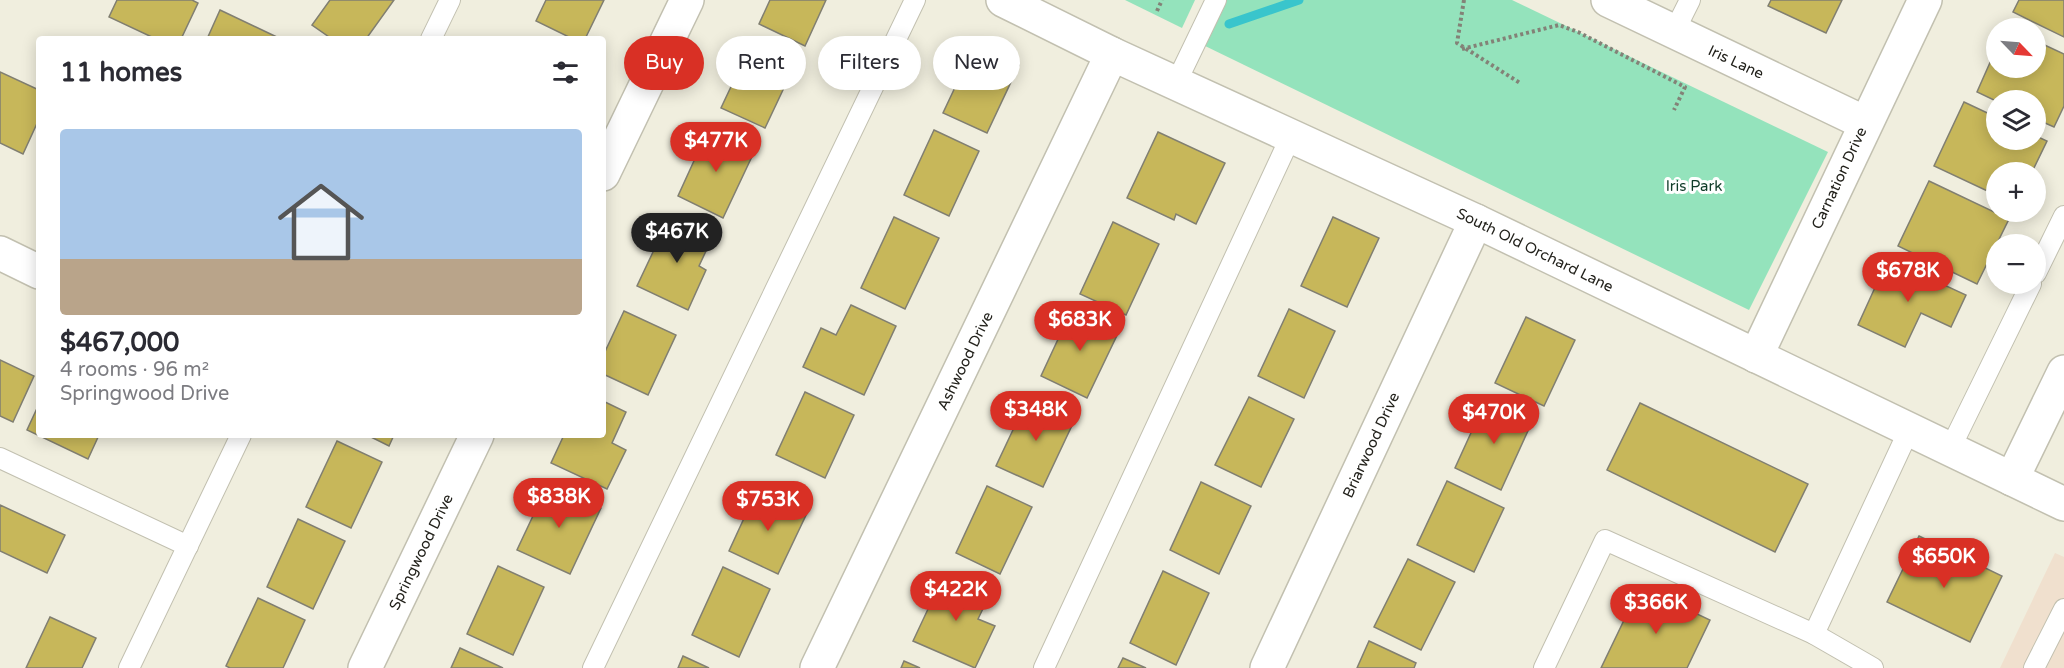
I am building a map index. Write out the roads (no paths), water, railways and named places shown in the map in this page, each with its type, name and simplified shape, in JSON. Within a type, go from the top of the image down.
[{"type":"street","points":[[606,168],[687,0]]},
{"type":"street","name":"South Old Orchard Lane","points":[[1003,0],[1112,54],[1476,221],[2064,504]]},
{"type":"street","name":"Iris Lane","points":[[1608,0],[1865,123]]},
{"type":"street","name":"Carnation Drive","points":[[1756,356],[1925,0]]},
{"type":"street","name":"Ashwood Drive","points":[[817,668],[1112,54]]},
{"type":"street","name":"Briarwood Drive","points":[[1267,668],[1476,221]]},
{"type":"street","points":[[0,253],[36,271]]},
{"type":"street","points":[[2012,479],[2064,372]]},
{"type":"street","name":"Springwood Drive","points":[[365,668],[476,438]]},
{"type":"lane","points":[[432,36],[450,0]]},
{"type":"lane","points":[[593,668],[915,0]]},
{"type":"lane","points":[[1176,83],[1216,0]]},
{"type":"lane","points":[[1674,32],[1690,0]]},
{"type":"lane","points":[[1044,668],[1291,136]]},
{"type":"lane","points":[[2046,253],[2064,216]]},
{"type":"lane","points":[[1950,449],[2026,294]]},
{"type":"lane","points":[[1814,634],[1909,430]]},
{"type":"lane","points":[[129,668],[240,438]]},
{"type":"lane","points":[[0,458],[188,546]]},
{"type":"lane","points":[[1544,668],[1605,540],[1814,634],[1873,668]]},
{"type":"lane","points":[[2034,668],[2063,615]]},
{"type":"waterway","points":[[1229,24],[1299,0]]},
{"type":"park label","name":"Iris Park","points":[[1694,186]]}]
